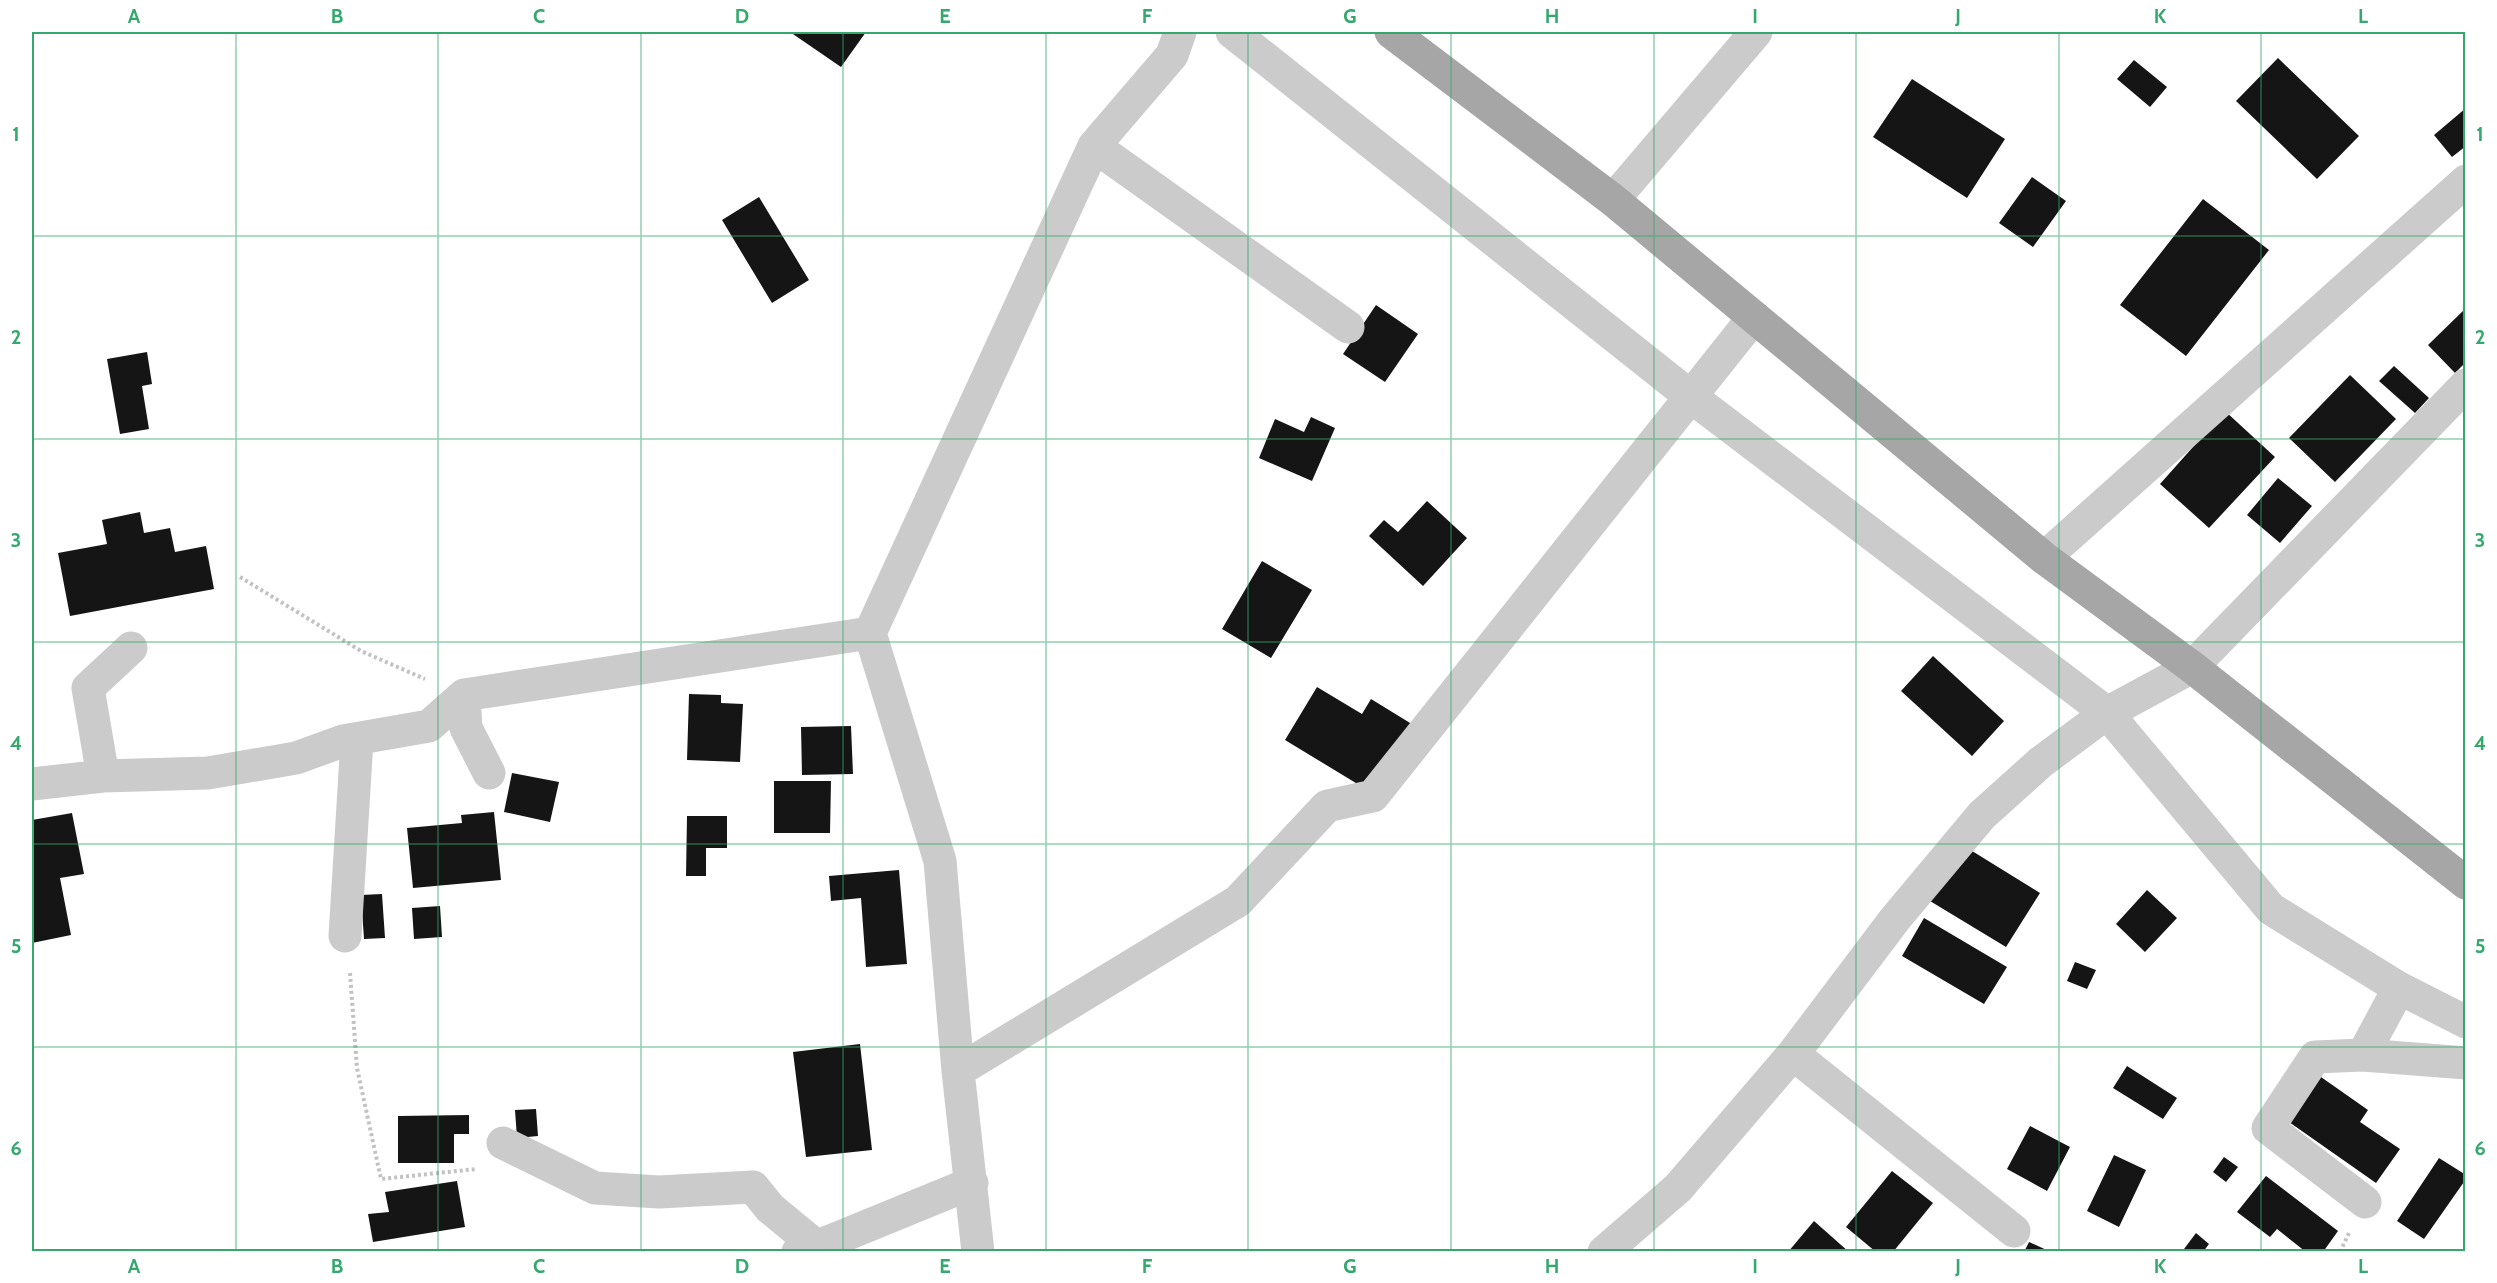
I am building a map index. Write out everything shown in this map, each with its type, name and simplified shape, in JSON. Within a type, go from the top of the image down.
[{"type":"main road","points":[[1391,32],[1613,200],[2044,558],[2193,667],[2466,883]]},
{"type":"street","points":[[978,1251],[958,1071],[940,861],[870,633],[1094,146],[1172,55],[1180,32]]},
{"type":"street","points":[[1232,32],[1690,396],[2107,713],[2271,909],[2399,988],[2466,1022]]},
{"type":"street","points":[[1613,200],[1756,32]]},
{"type":"street","points":[[1094,146],[1348,327]]},
{"type":"street","points":[[2044,558],[2466,181]]},
{"type":"street","points":[[958,1071],[1238,901],[1328,806],[1373,796],[1754,317]]},
{"type":"street","points":[[1604,1251],[1678,1188],[1793,1054],[1895,919],[1982,815],[2041,762],[2107,713],[2193,667],[2466,385]]},
{"type":"street","points":[[32,784],[104,776],[208,774],[296,758],[343,741],[429,726],[464,695],[870,633]]},
{"type":"street","points":[[104,776],[88,688],[131,648]]},
{"type":"street","points":[[464,695],[466,728],[489,774]]},
{"type":"street","points":[[345,936],[357,740]]},
{"type":"street","points":[[2363,1055],[2399,988]]},
{"type":"street","points":[[1793,1054],[2014,1231]]},
{"type":"street","points":[[2365,1202],[2268,1128],[2315,1058],[2363,1055],[2466,1063]]},
{"type":"street","points":[[503,1143],[596,1188],[659,1192],[753,1187],[807,1249],[972,1183]]},
{"type":"path","points":[[240,577],[361,651],[464,695]]},
{"type":"path","points":[[345,936],[353,998],[357,1068],[381,1179],[491,1167],[503,1143]]},
{"type":"building","points":[[790,32],[866,32],[841,67]]},
{"type":"building","points":[[2278,58],[2359,136],[2317,179],[2236,101]]},
{"type":"building","points":[[2134,60],[2167,87],[2150,107],[2117,79]]},
{"type":"building","points":[[1912,79],[2005,139],[1967,198],[1873,137]]},
{"type":"building","points":[[2466,108],[2466,146],[2452,157],[2434,135]]},
{"type":"building","points":[[2032,177],[2066,201],[2033,247],[1999,223]]},
{"type":"building","points":[[759,197],[809,280],[772,303],[722,220]]},
{"type":"building","points":[[2203,199],[2269,250],[2186,356],[2120,305]]},
{"type":"building","points":[[1376,305],[1418,334],[1385,382],[1343,354]]},
{"type":"building","points":[[2466,308],[2466,362],[2455,373],[2428,345]]},
{"type":"building","points":[[147,352],[152,384],[142,386],[149,429],[120,434],[107,359]]},
{"type":"building","points":[[2394,366],[2429,398],[2415,413],[2379,381]]},
{"type":"building","points":[[2350,375],[2396,419],[2335,482],[2289,438]]},
{"type":"building","points":[[2225,411],[2275,457],[2209,528],[2160,484]]},
{"type":"building","points":[[1311,417],[1335,428],[1312,481],[1259,458],[1275,419],[1304,432]]},
{"type":"building","points":[[2278,478],[2312,506],[2280,543],[2247,515]]},
{"type":"building","points":[[1427,501],[1467,538],[1423,586],[1369,536],[1384,520],[1398,532]]},
{"type":"building","points":[[140,512],[144,533],[170,528],[175,552],[206,546],[214,589],[70,616],[58,553],[107,544],[102,520]]},
{"type":"building","points":[[1262,561],[1312,590],[1271,658],[1222,629]]},
{"type":"building","points":[[1933,656],[2004,721],[1972,756],[1901,691]]},
{"type":"building","points":[[1317,687],[1362,714],[1371,699],[1415,726],[1374,794],[1285,740]]},
{"type":"building","points":[[689,694],[721,695],[721,703],[743,704],[740,762],[687,760]]},
{"type":"building","points":[[851,726],[853,774],[802,775],[801,727]]},
{"type":"building","points":[[512,773],[559,782],[550,822],[504,812]]},
{"type":"building","points":[[774,781],[831,781],[830,833],[774,833]]},
{"type":"building","points":[[494,812],[501,880],[413,888],[407,828],[462,823],[461,815]]},
{"type":"building","points":[[72,813],[84,874],[60,878],[71,935],[32,943],[32,820]]},
{"type":"building","points":[[687,816],[727,816],[727,848],[706,848],[706,876],[686,876]]},
{"type":"building","points":[[1964,846],[2040,893],[2006,947],[1930,901]]},
{"type":"building","points":[[899,870],[907,964],[866,967],[861,898],[831,901],[829,876]]},
{"type":"building","points":[[2147,890],[2177,918],[2145,952],[2116,924]]},
{"type":"building","points":[[382,894],[385,938],[364,939],[361,895]]},
{"type":"building","points":[[440,906],[442,937],[414,939],[412,908]]},
{"type":"building","points":[[1924,918],[2007,967],[1984,1004],[1902,956]]},
{"type":"building","points":[[2075,962],[2096,970],[2087,989],[2067,981]]},
{"type":"building","points":[[860,1044],[872,1150],[806,1157],[793,1052]]},
{"type":"building","points":[[2127,1066],[2177,1098],[2163,1119],[2113,1088]]},
{"type":"building","points":[[2321,1077],[2368,1110],[2360,1122],[2400,1149],[2376,1183],[2289,1122]]},
{"type":"building","points":[[536,1109],[538,1136],[517,1138],[515,1110]]},
{"type":"building","points":[[469,1115],[469,1134],[454,1134],[454,1163],[398,1163],[398,1116]]},
{"type":"building","points":[[2030,1126],[2070,1147],[2047,1191],[2007,1169]]},
{"type":"building","points":[[2114,1155],[2146,1170],[2119,1227],[2087,1211]]},
{"type":"building","points":[[2224,1157],[2238,1167],[2226,1182],[2213,1172]]},
{"type":"building","points":[[2439,1158],[2466,1175],[2466,1179],[2424,1239],[2397,1221]]},
{"type":"building","points":[[1892,1171],[1933,1203],[1893,1252],[1876,1252],[1846,1227]]},
{"type":"building","points":[[2266,1176],[2338,1231],[2323,1252],[2306,1252],[2277,1229],[2270,1237],[2237,1212]]},
{"type":"building","points":[[457,1181],[465,1227],[373,1242],[368,1214],[389,1212],[385,1192]]},
{"type":"building","points":[[1814,1221],[1849,1252],[1788,1252]]},
{"type":"building","points":[[2196,1233],[2209,1244],[2203,1252],[2187,1252],[2184,1249]]},
{"type":"building","points":[[2029,1242],[2051,1252],[2024,1252]]}]
